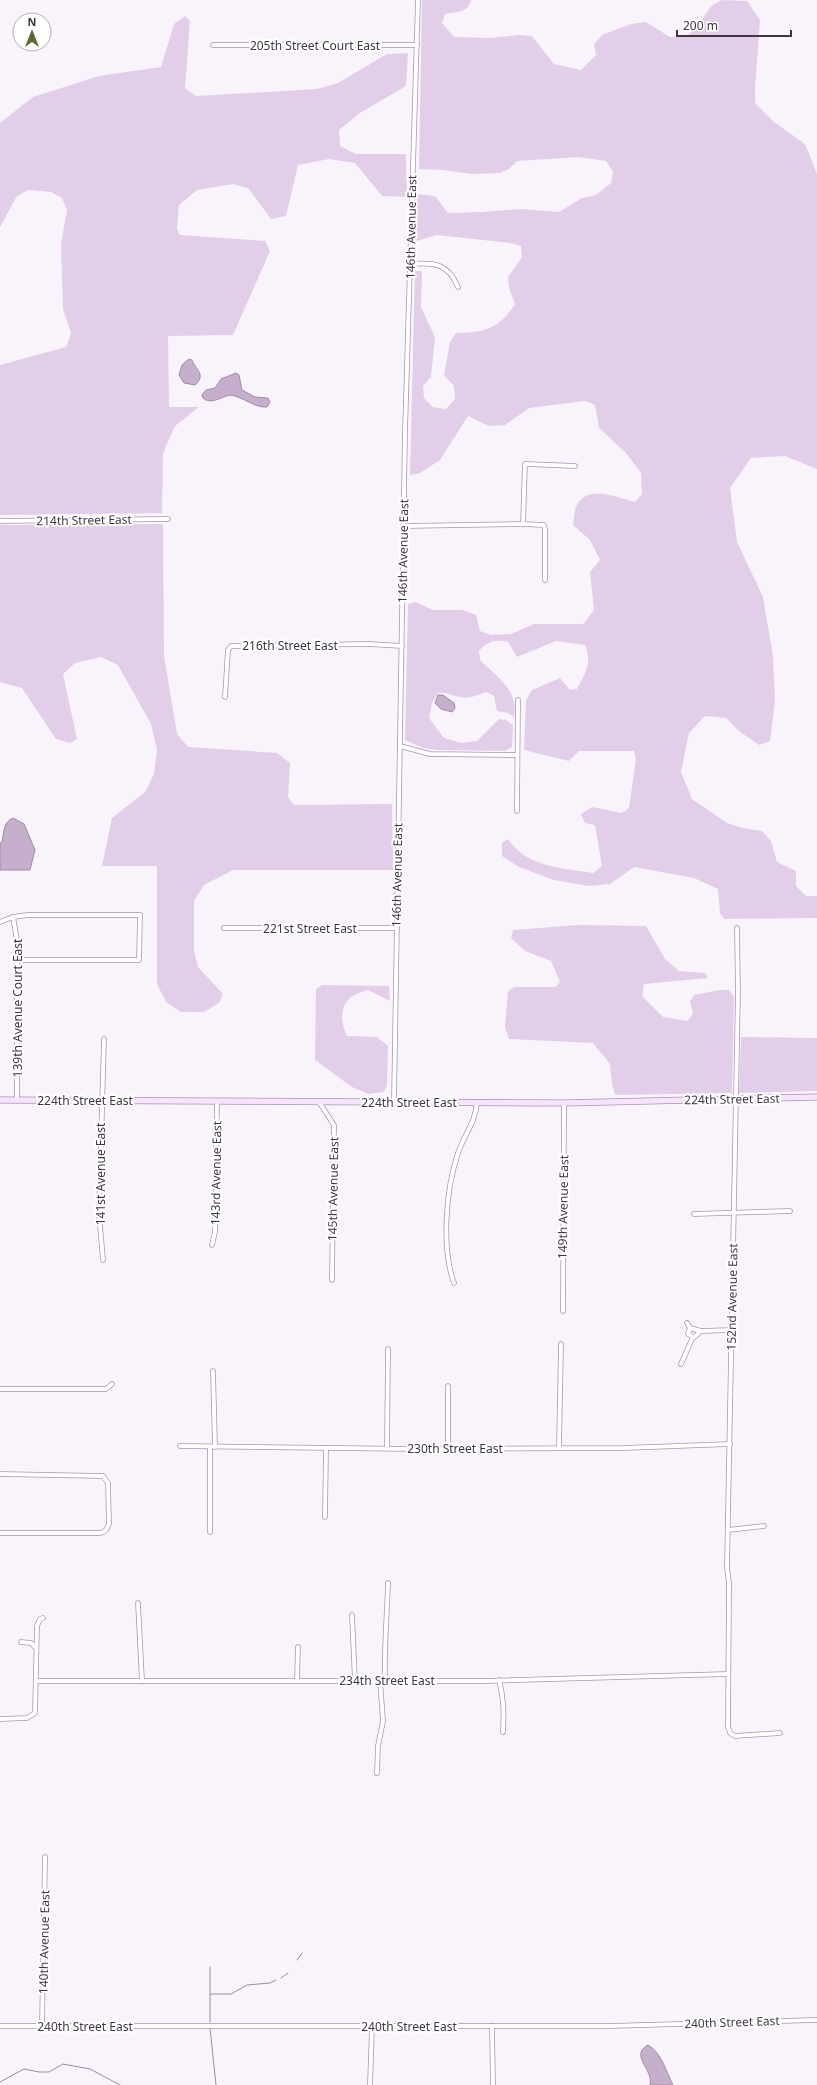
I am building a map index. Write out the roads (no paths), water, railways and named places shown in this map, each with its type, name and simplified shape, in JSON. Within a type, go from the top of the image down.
[{"type":"street","name":"146th Avenue East","points":[[394,1102],[404,526],[418,0]]},
{"type":"street","name":"205th Street Court East","points":[[213,44],[417,45]]},
{"type":"street","points":[[410,264],[428,263],[439,265],[450,273],[458,287]]},
{"type":"street","points":[[523,524],[525,464],[575,466]]},
{"type":"street","name":"214th Street East","points":[[0,521],[168,519]]},
{"type":"street","points":[[404,526],[540,524],[545,527],[545,580]]},
{"type":"street","name":"216th Street East","points":[[226,696],[229,648],[231,646],[369,644],[402,646]]},
{"type":"street","points":[[517,812],[518,700]]},
{"type":"street","points":[[400,746],[430,754],[517,755]]},
{"type":"street","points":[[0,922],[13,917],[28,915],[140,915],[139,960],[17,960]]},
{"type":"street","name":"139th Avenue Court East","points":[[13,917],[16,932],[17,960],[17,1100]]},
{"type":"street","name":"221st Street East","points":[[224,928],[396,928]]},
{"type":"street","name":"152nd Avenue East","points":[[728,1674],[728,1530],[737,928]]},
{"type":"street","name":"141st Avenue East","points":[[103,1260],[99,1214],[101,1202],[101,1106],[103,1100],[104,1039]]},
{"type":"street","name":"224th Street East","points":[[0,1100],[564,1103],[817,1097]]},
{"type":"street","name":"143rd Avenue East","points":[[212,1245],[215,1232],[217,1101]]},
{"type":"street","name":"145th Avenue East","points":[[319,1102],[334,1125],[332,1280]]},
{"type":"street","points":[[454,1283],[447,1259],[449,1182],[461,1146],[474,1121],[477,1102]]},
{"type":"street","name":"149th Avenue East","points":[[562,1311],[564,1103]]},
{"type":"street","points":[[694,1214],[790,1211]]},
{"type":"street","points":[[687,1323],[690,1328],[701,1332],[732,1330]]},
{"type":"street","points":[[690,1328],[688,1334],[694,1337]]},
{"type":"street","points":[[681,1364],[694,1337],[701,1332]]},
{"type":"street","points":[[559,1448],[560,1344]]},
{"type":"street","points":[[387,1448],[388,1350]]},
{"type":"street","points":[[210,1532],[213,1371]]},
{"type":"street","points":[[0,1389],[106,1389],[112,1384]]},
{"type":"street","points":[[448,1386],[448,1448]]},
{"type":"street","name":"230th Street East","points":[[180,1446],[326,1448],[559,1448],[730,1444]]},
{"type":"street","points":[[325,1517],[326,1448]]},
{"type":"street","points":[[0,1474],[97,1475],[105,1477],[108,1483],[109,1510],[109,1524],[106,1530],[101,1533],[0,1533]]},
{"type":"street","points":[[728,1530],[764,1526]]},
{"type":"street","points":[[377,1773],[378,1746],[383,1721],[382,1680],[385,1628],[388,1618],[388,1583]]},
{"type":"street","points":[[138,1603],[142,1681]]},
{"type":"street","points":[[352,1615],[355,1681]]},
{"type":"street","points":[[0,1719],[27,1718],[33,1714],[35,1710],[37,1626],[40,1619],[43,1618]]},
{"type":"street","points":[[21,1642],[31,1643],[36,1648]]},
{"type":"street","points":[[297,1680],[298,1647]]},
{"type":"street","points":[[728,1674],[730,1733],[740,1736],[780,1733]]},
{"type":"street","name":"234th Street East","points":[[36,1681],[499,1680],[728,1674]]},
{"type":"street","points":[[499,1680],[504,1703],[502,1718],[503,1732]]},
{"type":"street","name":"140th Avenue East","points":[[42,2026],[45,1857]]},
{"type":"street","name":"240th Street East","points":[[0,2026],[610,2026],[817,2020]]},
{"type":"street","points":[[370,2085],[372,2026]]},
{"type":"street","points":[[492,2026],[493,2085]]},
{"type":"waterway","points":[[297,1960],[302,1953]]},
{"type":"waterway","points":[[210,1967],[210,1994]]},
{"type":"waterway","points":[[281,1978],[288,1973]]},
{"type":"waterway","points":[[210,2022],[210,1994],[231,1994],[247,1985],[270,1983],[276,1980]]},
{"type":"waterway","points":[[210,2028],[216,2085]]},
{"type":"waterway","points":[[0,2082],[24,2069],[49,2072],[63,2064],[90,2069],[120,2085]]}]
